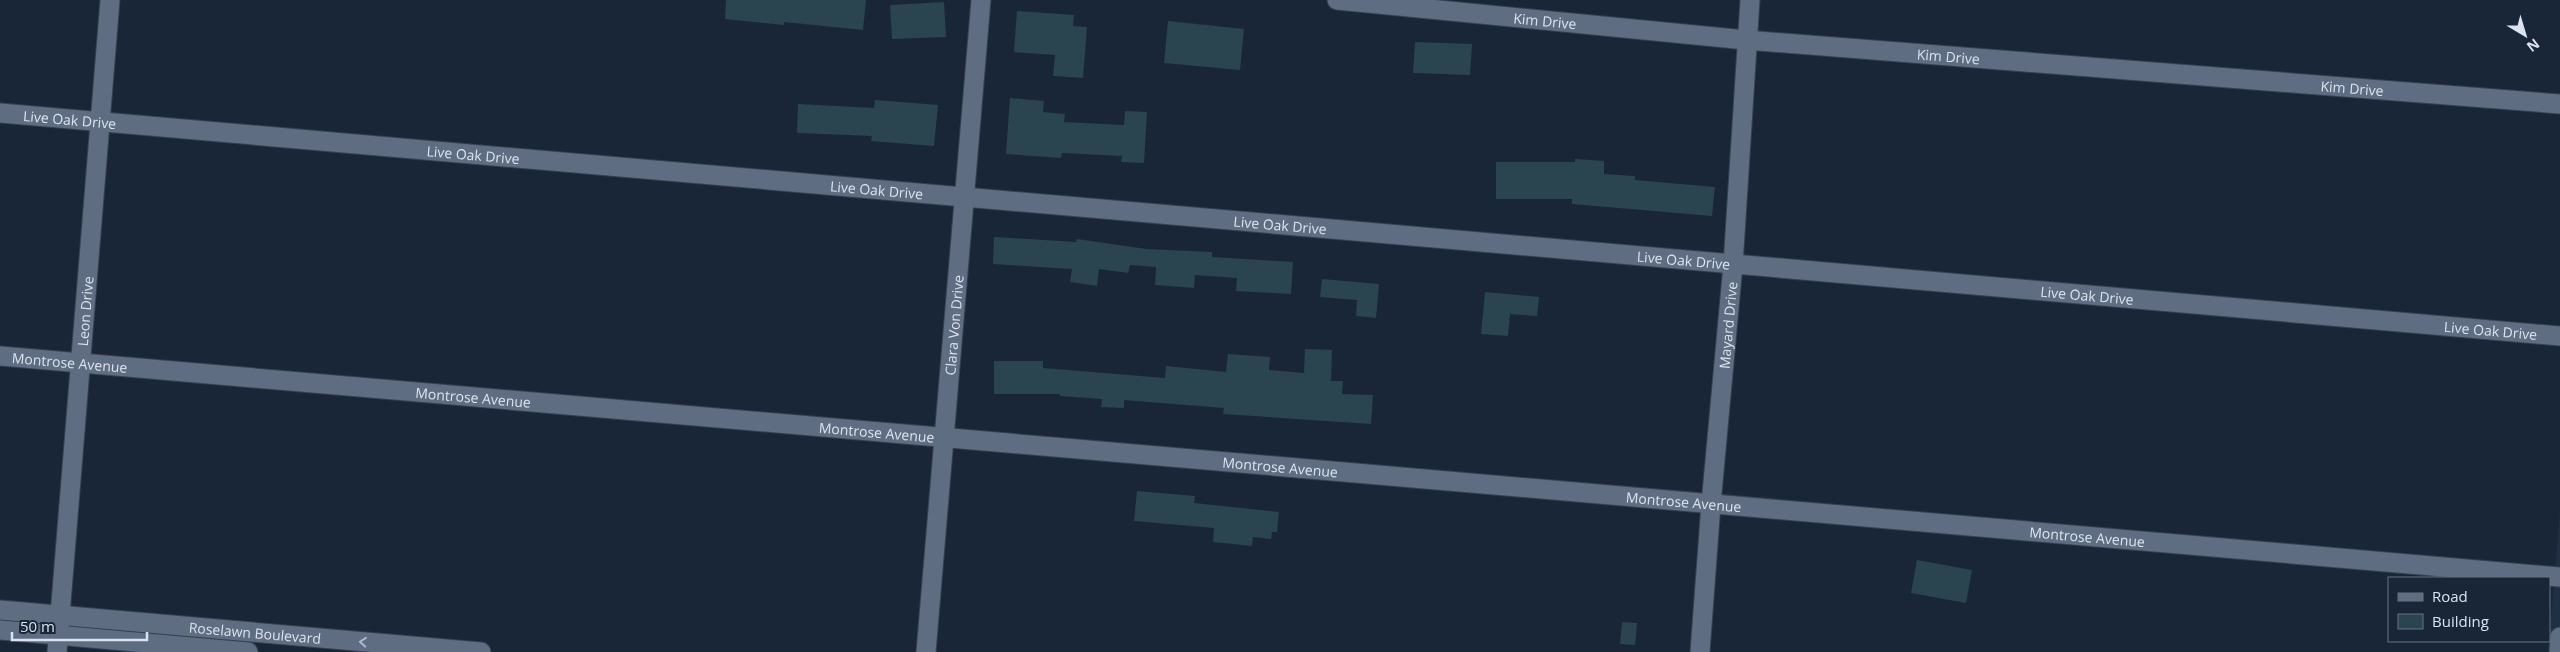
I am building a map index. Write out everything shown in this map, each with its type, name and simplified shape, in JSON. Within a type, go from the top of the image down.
[{"type":"street","name":"Leon Drive","points":[[58,644],[79,363],[110,0]]},
{"type":"street","name":"Clara Von Drive","points":[[926,652],[981,0]]},
{"type":"street","name":"Kim Drive","points":[[1337,0],[1746,40],[2560,104]]},
{"type":"street","name":"Mayard Drive","points":[[1700,652],[1711,504],[1733,265],[1750,0]]},
{"type":"street","name":"Live Oak Drive","points":[[0,113],[2560,336]]},
{"type":"street","name":"Montrose Avenue","points":[[0,356],[2560,577]]},
{"type":"street","name":"Roselawn Boulevard","points":[[0,610],[60,615],[282,643],[481,652]]},
{"type":"street","name":"Roselawn Boulevard","points":[[0,630],[58,644],[248,652]]},
{"type":"street","points":[[2559,652],[2560,637]]},
{"type":"shaded area","points":[[2560,513],[2560,652],[2548,652]]},
{"type":"building","points":[[726,0],[866,0],[863,30],[784,22],[784,25],[725,19]]},
{"type":"building","points":[[944,2],[946,37],[892,39],[890,5]]},
{"type":"building","points":[[1017,11],[1074,15],[1073,26],[1087,27],[1083,78],[1053,76],[1055,55],[1014,52]]},
{"type":"building","points":[[1168,21],[1244,29],[1240,70],[1164,63]]},
{"type":"building","points":[[1415,42],[1472,44],[1470,75],[1413,73]]},
{"type":"building","points":[[1010,98],[1044,101],[1043,112],[1065,114],[1064,122],[1124,125],[1125,111],[1147,112],[1144,163],[1121,162],[1122,156],[1062,153],[1061,158],[1006,154]]},
{"type":"building","points":[[875,100],[938,105],[934,146],[871,141],[872,136],[797,133],[798,104],[874,108]]},
{"type":"building","points":[[1575,159],[1604,161],[1604,174],[1635,176],[1635,180],[1715,187],[1712,216],[1572,204],[1572,199],[1496,199],[1496,162],[1575,162]]},
{"type":"building","points":[[994,237],[1076,242],[1077,239],[1146,249],[1212,252],[1212,257],[1293,262],[1291,294],[1236,291],[1237,278],[1195,275],[1194,288],[1155,285],[1156,267],[1130,265],[1128,273],[1099,269],[1097,286],[1070,282],[1072,269],[993,264]]},
{"type":"building","points":[[1322,279],[1379,284],[1376,318],[1356,316],[1357,300],[1320,297]]},
{"type":"building","points":[[1485,292],[1539,297],[1537,316],[1510,314],[1508,336],[1481,334]]},
{"type":"building","points":[[1305,349],[1332,350],[1331,381],[1343,381],[1342,394],[1373,395],[1371,424],[1223,414],[1224,408],[1124,400],[1124,408],[1101,407],[1102,399],[1060,396],[1060,394],[994,394],[994,361],[1043,361],[1043,368],[1165,378],[1166,366],[1226,372],[1228,354],[1270,357],[1269,370],[1304,373]]},
{"type":"building","points":[[1137,491],[1195,496],[1194,503],[1279,512],[1277,532],[1272,532],[1271,539],[1253,537],[1252,546],[1213,542],[1214,528],[1134,521]]},
{"type":"building","points":[[1917,560],[1972,570],[1966,603],[1911,593]]},
{"type":"building","points":[[1622,622],[1637,623],[1635,645],[1620,644]]}]
